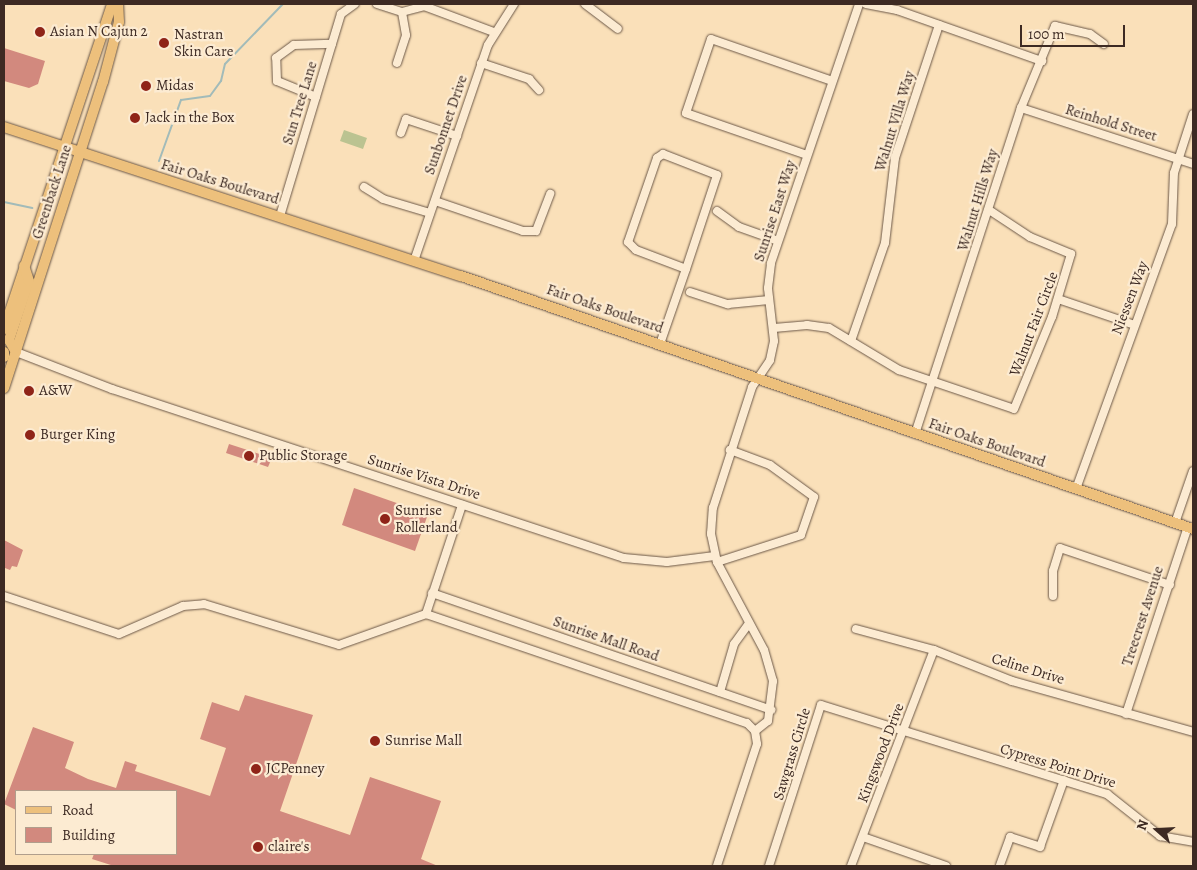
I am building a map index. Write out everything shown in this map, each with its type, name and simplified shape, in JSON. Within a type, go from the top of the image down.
[{"type":"main road","name":"Greenback Lane","points":[[4,329],[63,145],[112,4]]},
{"type":"main road","name":"Greenback Lane","points":[[4,388],[81,152],[117,30],[118,4]]},
{"type":"main road","name":"Fair Oaks Boulevard","points":[[4,127],[280,216],[759,377],[914,434],[1191,528]]},
{"type":"main road","points":[[16,352],[10,340],[29,281],[24,266]]},
{"type":"main road","points":[[4,352],[4,357]]},
{"type":"street","name":"Sun Tree Lane","points":[[280,216],[341,14],[355,4]]},
{"type":"street","points":[[377,4],[402,12],[424,6],[436,7],[494,32]]},
{"type":"street","name":"Sunbonnet Drive","points":[[414,261],[481,63],[494,32],[514,4]]},
{"type":"street","points":[[585,4],[618,29]]},
{"type":"street","name":"Sunrise East Way","points":[[771,710],[773,681],[764,650],[748,624],[716,559],[713,508],[730,450],[759,377],[770,360],[774,328],[769,300],[769,275],[778,241],[859,4]]},
{"type":"street","points":[[866,4],[939,25],[1042,60]]},
{"type":"street","points":[[397,63],[406,35],[402,12]]},
{"type":"street","name":"Walnut Villa Way","points":[[851,341],[885,243],[895,158],[939,25]]},
{"type":"street","name":"Walnut Hills Way","points":[[914,434],[1021,108],[1056,26],[1090,34],[1104,44]]},
{"type":"street","points":[[807,155],[686,112],[711,40],[832,81]]},
{"type":"street","points":[[316,97],[277,81],[276,58],[294,45],[332,44]]},
{"type":"street","points":[[481,63],[529,79],[539,90]]},
{"type":"street","name":"Reinhold Street","points":[[1021,108],[1193,164]]},
{"type":"street","name":"Niessen Way","points":[[1076,489],[1172,224],[1177,159],[1193,114]]},
{"type":"street","points":[[401,133],[406,119],[456,136]]},
{"type":"street","points":[[660,344],[686,269],[716,175],[663,154],[657,158],[628,242],[636,250],[686,269]]},
{"type":"street","points":[[364,187],[383,199],[430,213]]},
{"type":"street","points":[[435,201],[523,231],[536,231],[550,194]]},
{"type":"street","name":"Walnut Fair Circle","points":[[933,380],[1014,409],[1058,299],[1071,254],[1030,237],[989,210]]},
{"type":"street","points":[[717,211],[739,227],[778,241]]},
{"type":"street","points":[[690,292],[728,304],[769,300]]},
{"type":"street","points":[[1058,299],[1135,325]]},
{"type":"street","points":[[774,328],[817,325],[851,341],[884,363],[933,380]]},
{"type":"street","name":"Sunrise Vista Drive","points":[[16,352],[112,389],[462,505],[624,558],[652,562],[716,559],[801,535],[814,497],[770,465],[730,450]]},
{"type":"street","points":[[1175,523],[1193,471]]},
{"type":"street","points":[[426,614],[462,505]]},
{"type":"street","name":"Treecrest Avenue","points":[[1126,714],[1191,528]]},
{"type":"street","points":[[1053,596],[1053,571],[1060,548],[1170,585]]},
{"type":"street","name":"Sunrise Mall Road","points":[[432,593],[771,710]]},
{"type":"street","points":[[4,596],[119,634],[183,606],[204,604],[339,646],[426,614],[747,723],[755,731],[757,744],[717,866]]},
{"type":"street","points":[[720,692],[734,644],[748,624]]},
{"type":"street","name":"Celine Drive","points":[[856,628],[934,650],[1002,678],[1193,732]]},
{"type":"street","name":"Kingswood Drive","points":[[851,866],[905,731],[934,650]]},
{"type":"street","name":"Sawgrass Circle","points":[[769,866],[821,705],[905,731]]},
{"type":"street","points":[[755,731],[766,724],[771,710]]},
{"type":"street","name":"Cypress Point Drive","points":[[905,731],[1116,798],[1160,836],[1193,842]]},
{"type":"street","points":[[1000,865],[1010,837],[1040,847],[1064,780]]},
{"type":"street","points":[[863,837],[946,866]]},
{"type":"green space","points":[[344,130],[367,138],[363,149],[340,141]]},
{"type":"building","points":[[4,48],[45,61],[38,84],[29,88],[4,81]]},
{"type":"building","name":"Public Storage","points":[[229,444],[272,458],[268,467],[226,453]]},
{"type":"building","name":"Sunrise Rollerland","points":[[354,488],[428,514],[415,551],[342,525]]},
{"type":"building","points":[[4,540],[23,550],[17,567],[12,566],[10,570],[5,568]]},
{"type":"building","name":"Sunrise Mall","points":[[245,695],[313,715],[280,811],[350,835],[370,777],[441,801],[421,859],[438,866],[114,866],[92,859],[94,855],[178,855],[178,790],[15,790],[15,810],[4,804],[33,727],[74,742],[65,768],[88,779],[116,788],[125,761],[137,765],[135,771],[210,796],[226,748],[200,739],[212,702],[239,711]]},
{"type":"waterway","points":[[159,161],[181,100],[210,96],[221,81],[225,64],[283,4]]},
{"type":"waterway","points":[[4,202],[32,208]]},
{"type":"place","name":"Asian N Cajun 2","points":[[40,32]]},
{"type":"place","name":"Nastran Skin Care","points":[[164,43]]},
{"type":"place","name":"Midas","points":[[146,86]]},
{"type":"place","name":"Jack in the Box","points":[[135,118]]},
{"type":"place","name":"A&W","points":[[29,391]]},
{"type":"place","name":"Burger King","points":[[30,435]]},
{"type":"place","name":"Public Storage","points":[[249,456]]},
{"type":"place","name":"Sunrise Rollerland","points":[[385,519]]},
{"type":"place","name":"Sunrise Mall","points":[[375,741]]},
{"type":"place","name":"JCPenney","points":[[256,769]]},
{"type":"place","name":"claire's","points":[[258,847]]}]
